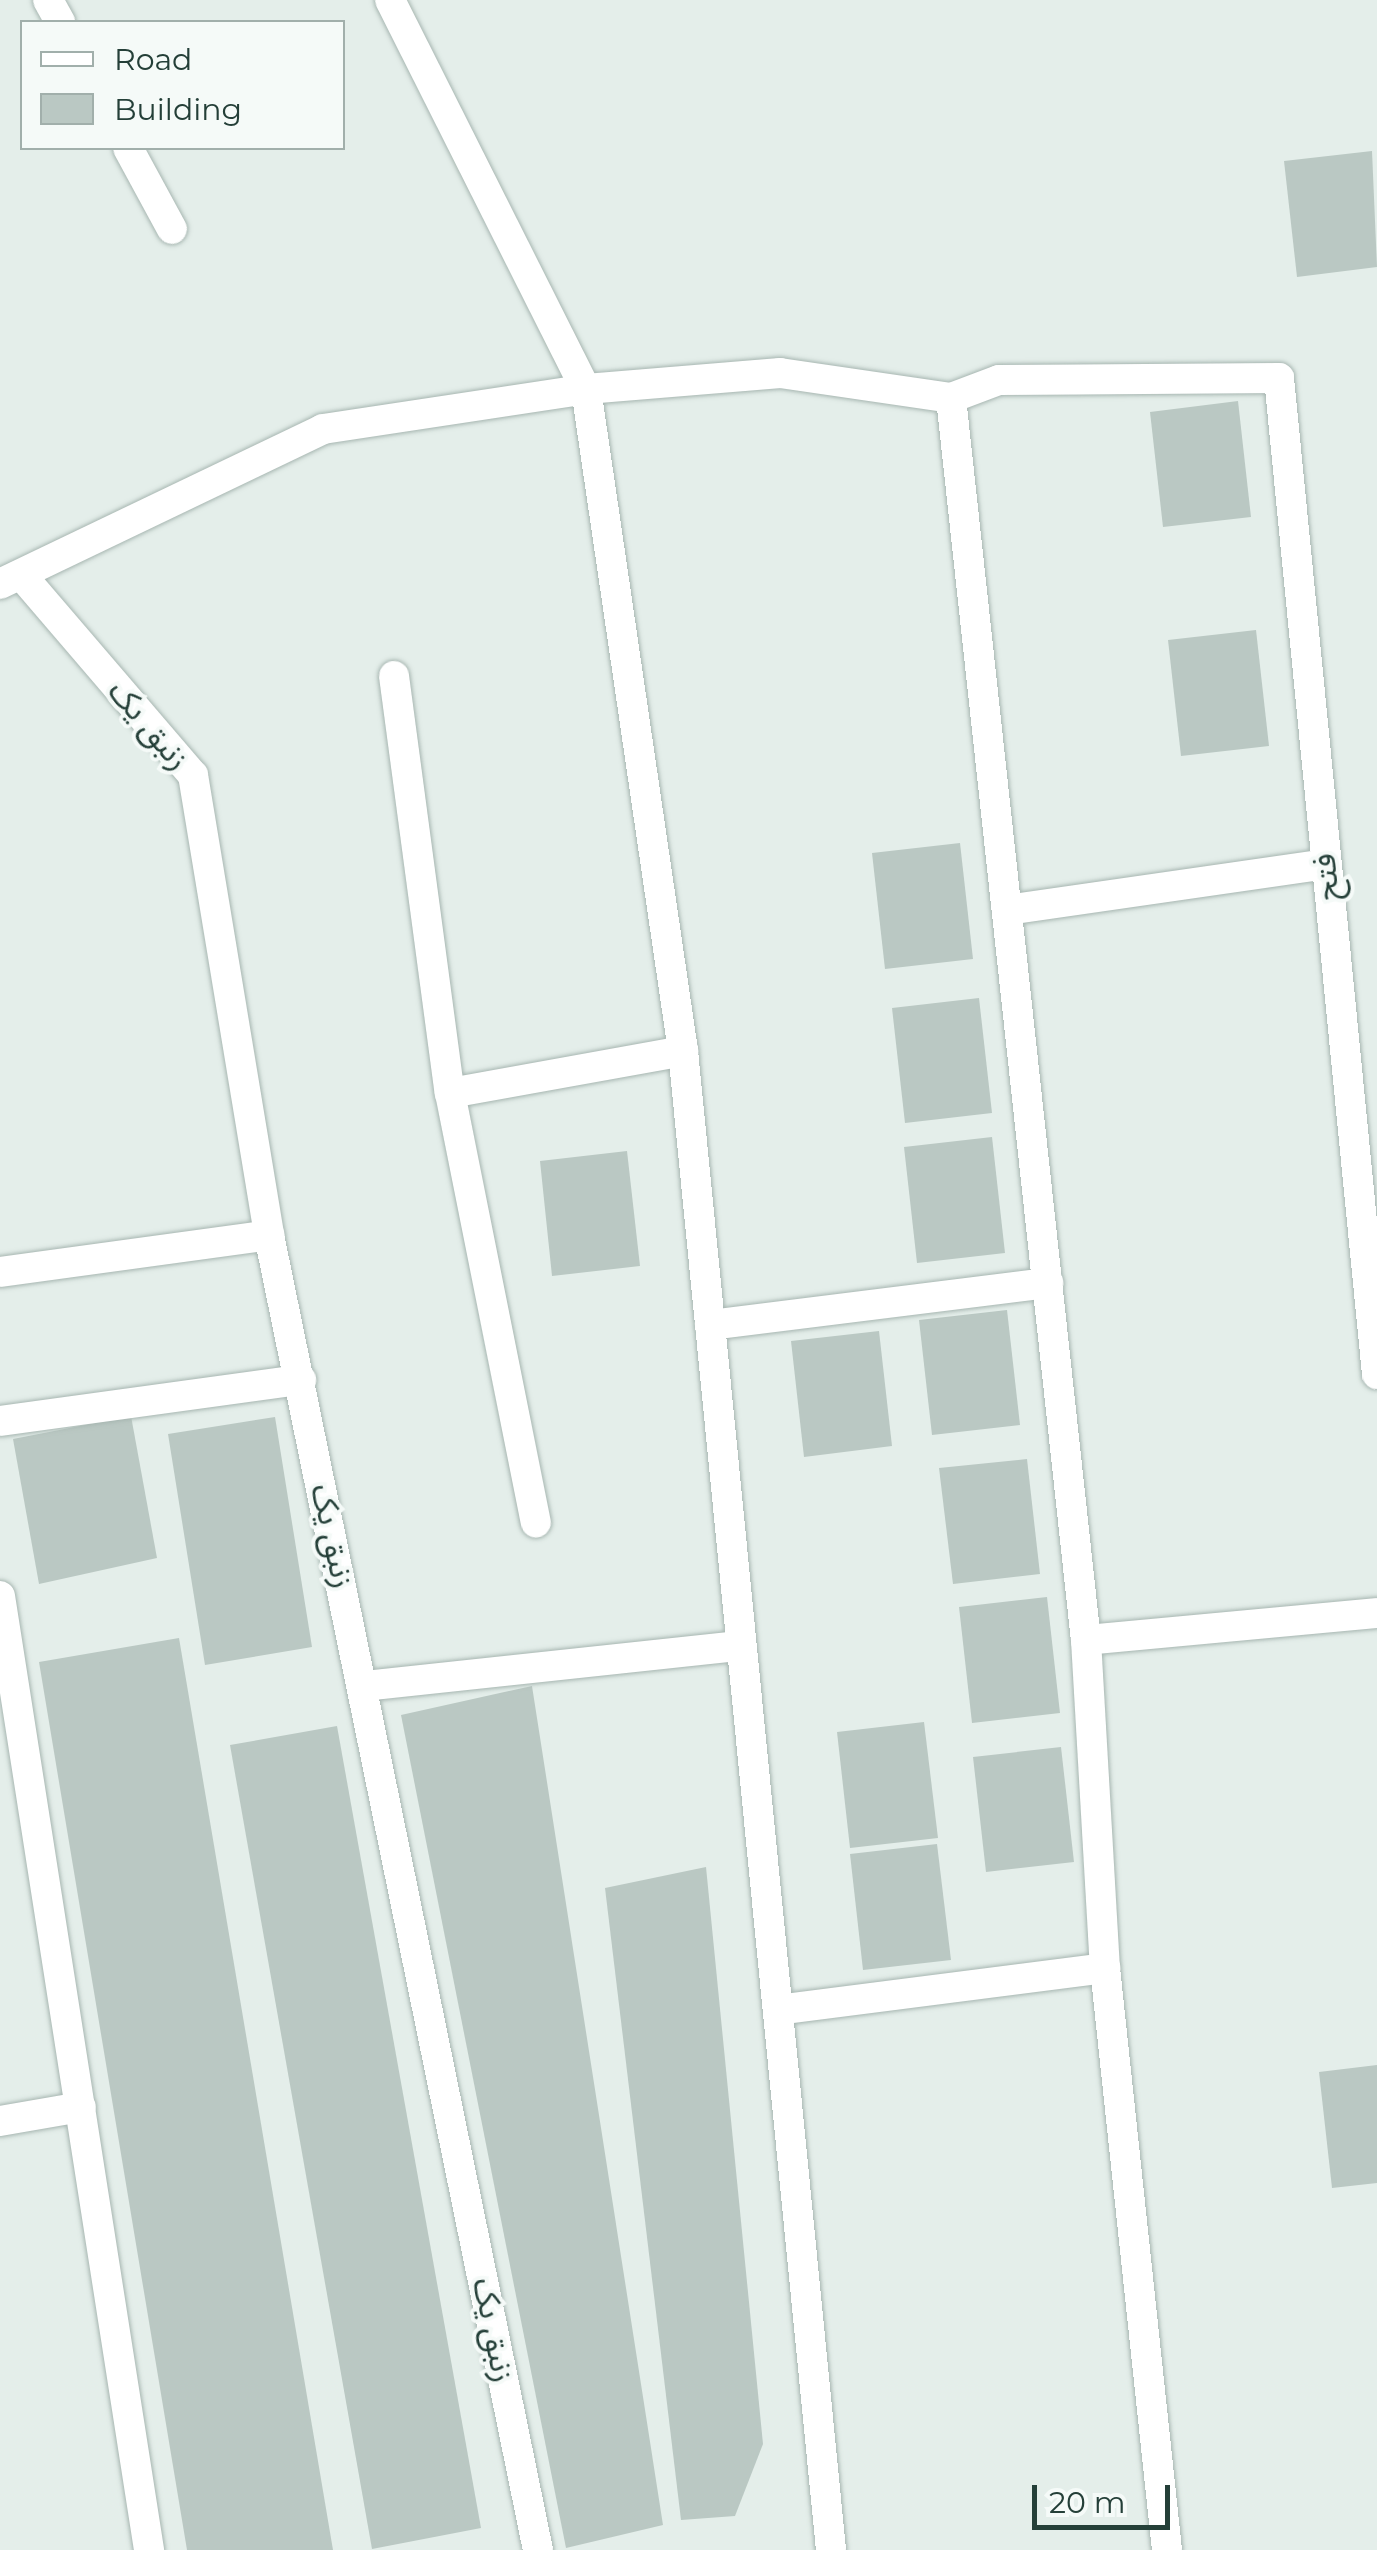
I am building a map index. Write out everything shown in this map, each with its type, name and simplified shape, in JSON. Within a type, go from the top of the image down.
[{"type":"street","points":[[390,0],[586,389],[682,1050],[710,1325],[736,1646],[785,2010],[832,2550]]},
{"type":"street","points":[[129,150],[172,229]]},
{"type":"street","points":[[12,580],[323,429],[586,389],[780,372],[951,398],[1086,1640],[1105,1968],[1167,2550]]},
{"type":"street","name":"فتح","points":[[951,398],[999,380],[1279,378],[1377,1374]]},
{"type":"street","name":"زنبق یک","points":[[12,580],[193,775],[269,1235],[538,2550]]},
{"type":"street","points":[[394,676],[450,1093],[536,1522]]},
{"type":"street","points":[[1007,910],[1325,864]]},
{"type":"street","points":[[450,1093],[682,1050]]},
{"type":"street","points":[[0,1272],[269,1235]]},
{"type":"street","points":[[710,1325],[1048,1283]]},
{"type":"street","points":[[0,1420],[301,1380]]},
{"type":"street","points":[[0,1596],[149,2550]]},
{"type":"street","points":[[1086,1640],[1377,1614]]},
{"type":"street","points":[[364,1686],[736,1646]]},
{"type":"street","points":[[785,2010],[1105,1968]]},
{"type":"street","points":[[0,2121],[80,2106]]},
{"type":"building","points":[[1372,151],[1377,267],[1297,277],[1284,161]]},
{"type":"building","points":[[1238,401],[1251,517],[1163,527],[1150,412]]},
{"type":"building","points":[[1256,630],[1269,746],[1181,756],[1168,640]]},
{"type":"building","points":[[960,843],[973,959],[885,969],[872,853]]},
{"type":"building","points":[[979,998],[992,1113],[905,1123],[892,1008]]},
{"type":"building","points":[[992,1137],[1005,1253],[917,1263],[904,1147]]},
{"type":"building","points":[[627,1151],[640,1266],[552,1276],[540,1161]]},
{"type":"building","points":[[1007,1310],[1020,1425],[932,1435],[919,1320]]},
{"type":"building","points":[[879,1331],[892,1446],[804,1457],[791,1341]]},
{"type":"building","points":[[131,1416],[157,1558],[39,1584],[13,1439]]},
{"type":"building","points":[[275,1417],[312,1647],[205,1665],[168,1434]]},
{"type":"building","points":[[1027,1459],[1040,1574],[953,1584],[939,1468]]},
{"type":"building","points":[[1047,1597],[1060,1713],[972,1723],[959,1607]]},
{"type":"building","points":[[179,1638],[333,2550],[187,2550],[39,1662]]},
{"type":"building","points":[[532,1686],[663,2525],[566,2548],[401,1715]]},
{"type":"building","points":[[924,1722],[938,1838],[850,1848],[837,1732]]},
{"type":"building","points":[[337,1726],[481,2528],[372,2549],[230,1745]]},
{"type":"building","points":[[1061,1747],[1074,1862],[986,1872],[973,1757]]},
{"type":"building","points":[[937,1844],[951,1960],[863,1970],[850,1854]]},
{"type":"building","points":[[706,1867],[763,2444],[735,2516],[681,2520],[605,1888]]},
{"type":"building","points":[[1377,2065],[1377,2183],[1332,2188],[1319,2072]]}]
